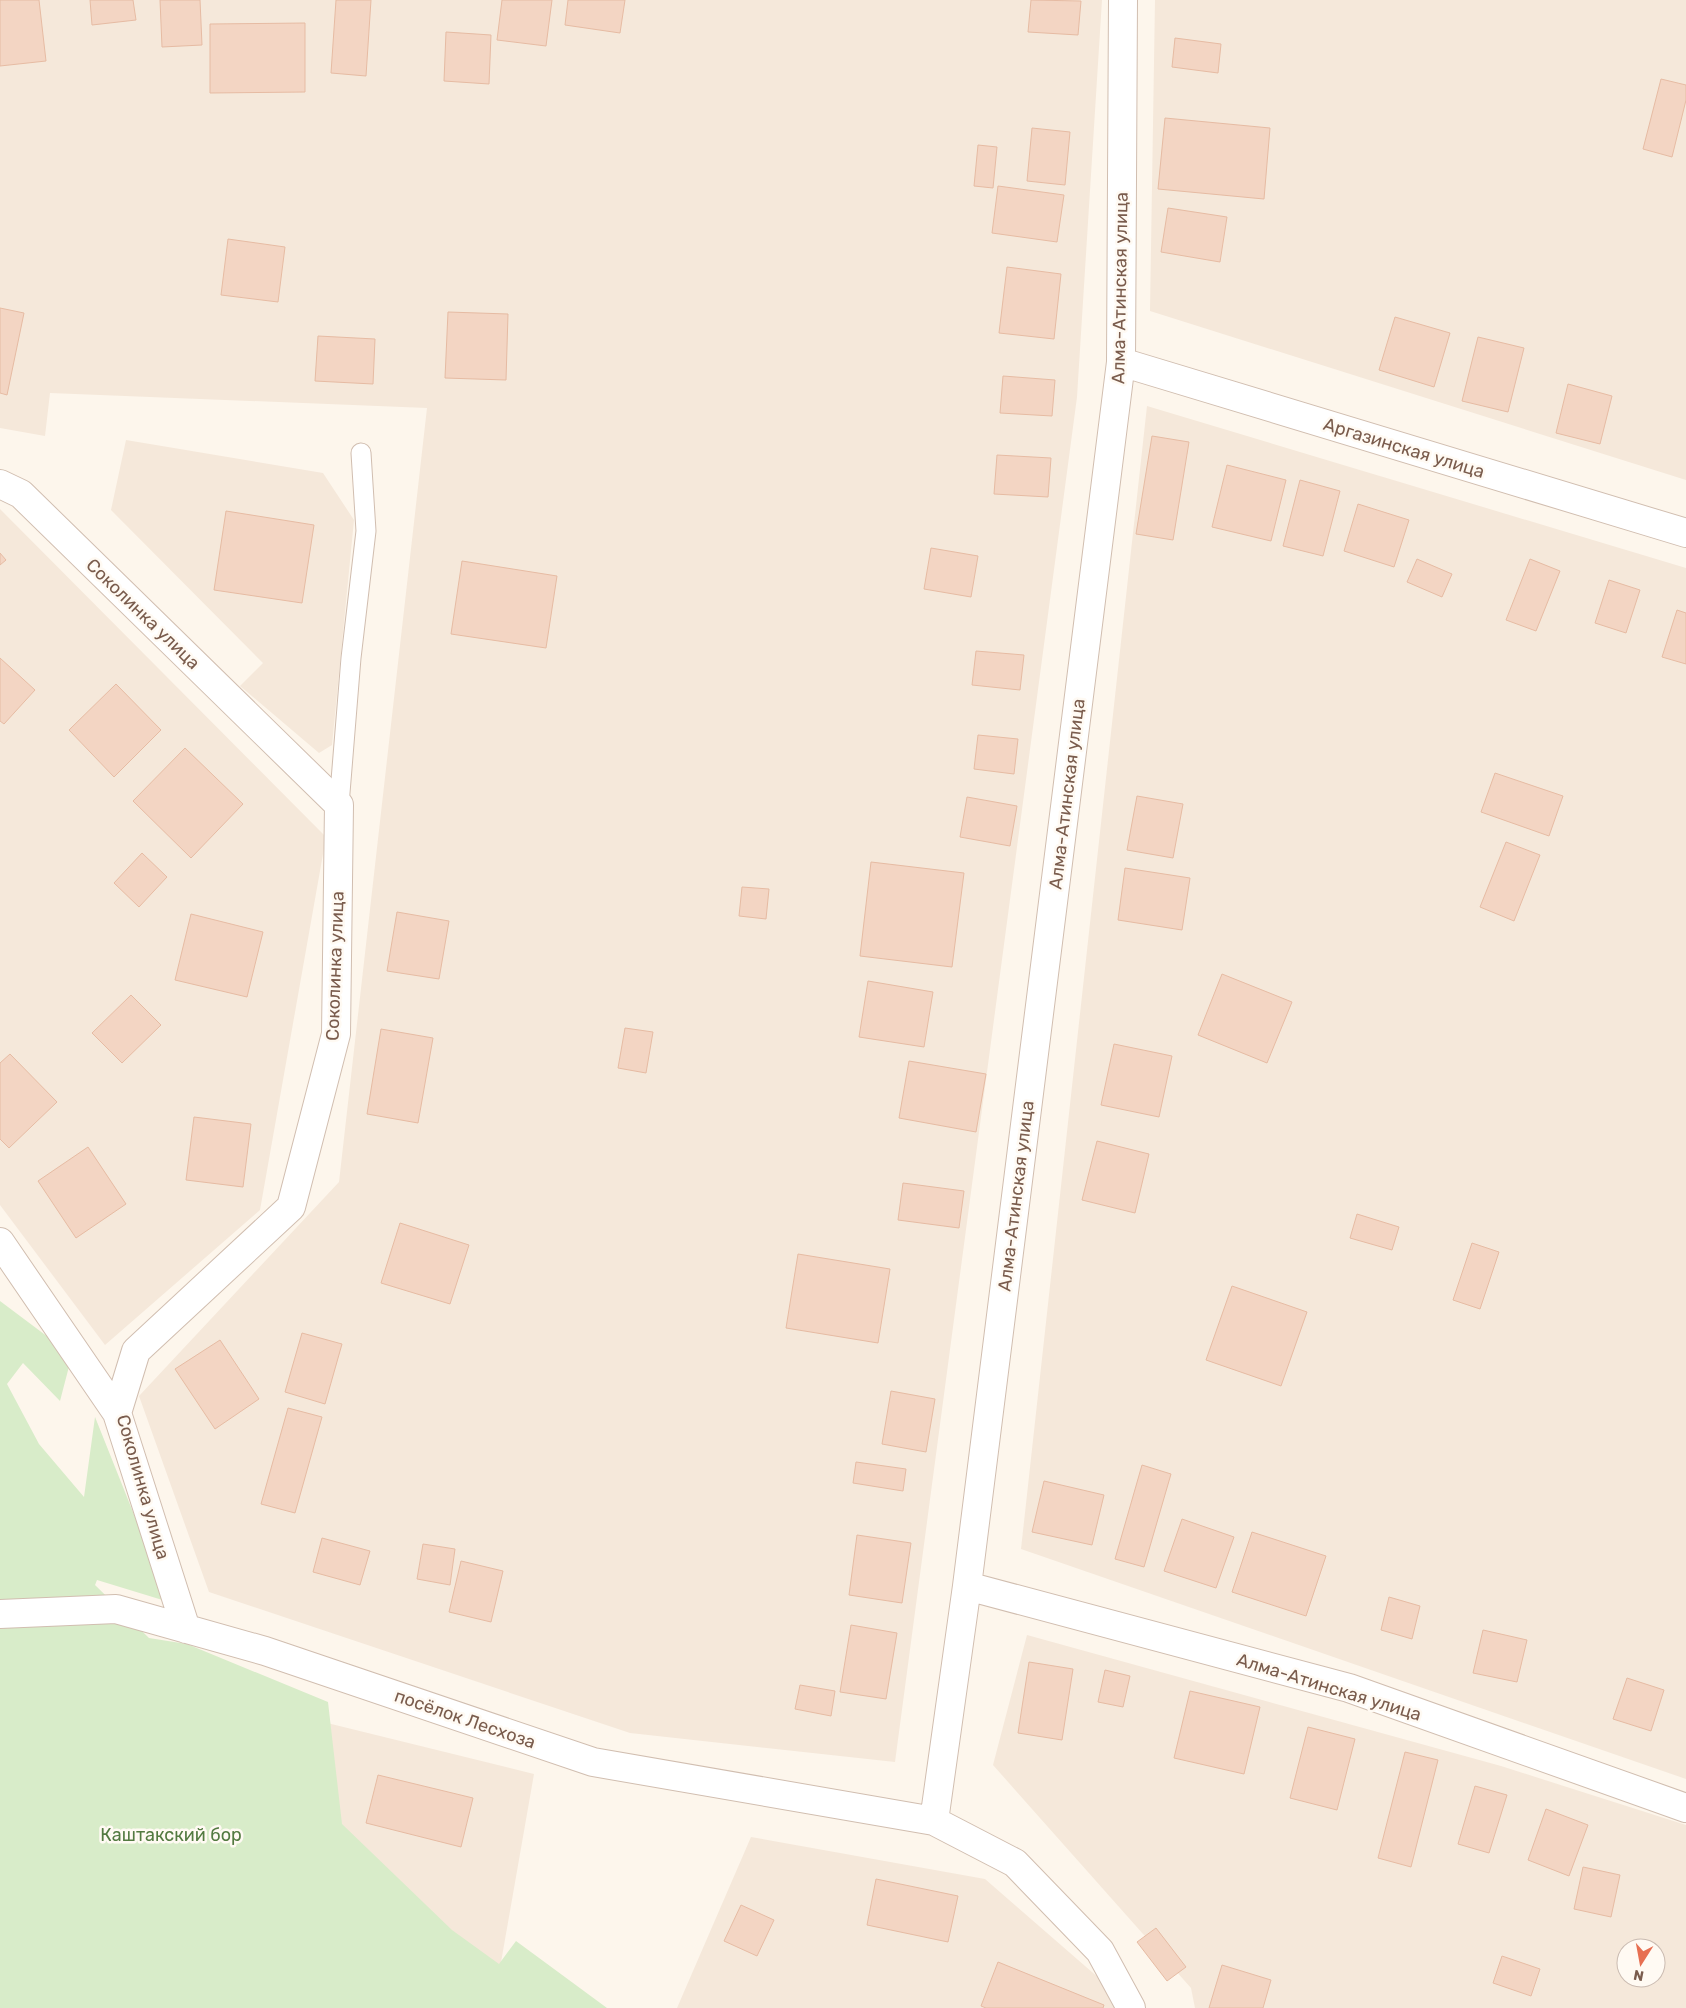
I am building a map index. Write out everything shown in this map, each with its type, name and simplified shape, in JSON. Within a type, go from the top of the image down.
[{"type":"street","name":"Алма-Атинская улица","points":[[934,1821],[967,1586],[1121,362],[1123,0]]},
{"type":"street","name":"Аргазинская улица","points":[[1121,362],[1686,533]]},
{"type":"street","name":"Соколинка улица","points":[[0,484],[21,494],[339,805],[336,1034],[291,1207],[136,1351],[117,1413],[186,1629]]},
{"type":"street","points":[[0,1242],[117,1413]]},
{"type":"street","name":"Алма-Атинская улица","points":[[967,1586],[1349,1688],[1686,1808]]},
{"type":"street","name":"посёлок Лесхоза","points":[[0,1614],[116,1609],[265,1651],[593,1762],[934,1821],[1015,1863],[1100,1951],[1131,2008]]},
{"type":"lane","points":[[339,805],[351,658],[366,531],[361,453]]},
{"type":"shaded area","points":[[0,0],[1102,0],[1077,397],[895,1762],[630,1733],[209,1592],[139,1396],[339,1182],[427,408],[50,393],[45,436],[0,428]]},
{"type":"shaded area","points":[[1155,0],[1686,0],[1686,480],[1150,311]]},
{"type":"shaded area","points":[[1147,406],[1686,568],[1686,1779],[1021,1549]]},
{"type":"shaded area","points":[[126,440],[323,473],[354,520],[332,745],[319,753],[240,686],[263,663],[111,510]]},
{"type":"shaded area","points":[[0,509],[326,837],[260,1210],[105,1345],[0,1205]]},
{"type":"shaded area","points":[[1027,1635],[1501,1766],[1686,1825],[1686,2008],[1195,2008],[1191,1988],[993,1765]]},
{"type":"shaded area","points":[[311,1719],[534,1774],[493,2008],[262,2008]]},
{"type":"shaded area","points":[[751,1837],[985,1879],[1108,1986],[1119,2008],[677,2008]]},
{"type":"green space","name":"Каштакский бор","points":[[0,1301],[72,1355],[60,1401],[23,1363],[7,1384],[39,1444],[84,1497],[95,1417],[169,1602],[97,1580],[95,1585],[149,1638],[187,1644],[328,1702],[342,1824],[452,1930],[499,1964],[516,1941],[607,2008],[0,2008]]},
{"type":"building","points":[[0,0],[39,0],[46,61],[0,66]]},
{"type":"building","points":[[90,0],[133,0],[136,20],[92,25]]},
{"type":"building","points":[[160,0],[200,0],[202,45],[162,47]]},
{"type":"building","points":[[336,0],[371,0],[366,76],[331,73]]},
{"type":"building","points":[[502,0],[552,0],[546,46],[497,40]]},
{"type":"building","points":[[568,0],[625,0],[620,33],[565,25]]},
{"type":"building","points":[[1031,0],[1081,1],[1078,35],[1028,32]]},
{"type":"building","points":[[305,23],[305,92],[210,93],[210,24]]},
{"type":"building","points":[[446,32],[491,35],[489,84],[444,81]]},
{"type":"building","points":[[1175,38],[1221,44],[1218,73],[1172,67]]},
{"type":"building","points":[[1661,79],[1686,85],[1686,100],[1672,157],[1643,149]]},
{"type":"building","points":[[1165,118],[1270,128],[1264,199],[1158,189]]},
{"type":"building","points":[[1032,128],[1070,132],[1065,185],[1027,181]]},
{"type":"building","points":[[978,145],[997,147],[993,188],[974,186]]},
{"type":"building","points":[[998,186],[1064,195],[1057,242],[992,233]]},
{"type":"building","points":[[1168,208],[1227,217],[1220,262],[1161,252]]},
{"type":"building","points":[[228,239],[285,247],[278,302],[221,295]]},
{"type":"building","points":[[1007,267],[1061,274],[1054,339],[999,333]]},
{"type":"building","points":[[0,308],[24,313],[7,395],[0,393]]},
{"type":"building","points":[[448,312],[508,314],[506,380],[445,378]]},
{"type":"building","points":[[1395,317],[1450,333],[1434,387],[1379,370]]},
{"type":"building","points":[[318,336],[375,339],[373,384],[315,381]]},
{"type":"building","points":[[1478,337],[1524,348],[1508,412],[1462,401]]},
{"type":"building","points":[[1003,376],[1055,380],[1052,416],[1000,413]]},
{"type":"building","points":[[1568,384],[1612,396],[1600,444],[1556,433]]},
{"type":"building","points":[[1152,436],[1189,442],[1173,540],[1136,534]]},
{"type":"building","points":[[997,455],[1051,458],[1048,497],[994,494]]},
{"type":"building","points":[[1227,465],[1286,480],[1271,541],[1212,527]]},
{"type":"building","points":[[1300,480],[1340,491],[1323,556],[1283,546]]},
{"type":"building","points":[[1358,504],[1409,520],[1394,567],[1344,551]]},
{"type":"building","points":[[226,511],[314,525],[302,603],[214,590]]},
{"type":"building","points":[[931,548],[978,556],[971,597],[924,589]]},
{"type":"building","points":[[0,553],[6,560],[0,565]]},
{"type":"building","points":[[1417,559],[1452,574],[1442,597],[1407,582]]},
{"type":"building","points":[[1530,559],[1560,571],[1536,631],[1506,620]]},
{"type":"building","points":[[462,561],[557,576],[546,648],[451,634]]},
{"type":"building","points":[[1609,580],[1640,590],[1626,633],[1595,623]]},
{"type":"building","points":[[1677,610],[1686,613],[1686,664],[1662,657]]},
{"type":"building","points":[[976,651],[1024,655],[1020,690],[972,685]]},
{"type":"building","points":[[0,658],[35,690],[4,724],[0,721]]},
{"type":"building","points":[[116,684],[161,730],[114,777],[69,730]]},
{"type":"building","points":[[978,735],[1018,739],[1014,774],[974,769]]},
{"type":"building","points":[[185,748],[243,804],[191,858],[133,801]]},
{"type":"building","points":[[1495,773],[1563,796],[1549,836],[1481,812]]},
{"type":"building","points":[[1137,796],[1183,804],[1173,858],[1127,850]]},
{"type":"building","points":[[967,797],[1017,806],[1010,846],[960,837]]},
{"type":"building","points":[[1506,842],[1540,855],[1514,921],[1480,907]]},
{"type":"building","points":[[142,853],[167,877],[139,907],[114,883]]},
{"type":"building","points":[[871,862],[964,873],[952,967],[860,956]]},
{"type":"building","points":[[1125,868],[1190,878],[1182,930],[1118,920]]},
{"type":"building","points":[[742,887],[769,889],[766,919],[739,916]]},
{"type":"building","points":[[397,912],[449,921],[439,979],[387,971]]},
{"type":"building","points":[[191,914],[263,932],[247,997],[175,980]]},
{"type":"building","points":[[1222,974],[1292,1002],[1267,1063],[1198,1035]]},
{"type":"building","points":[[868,981],[933,992],[924,1047],[859,1037]]},
{"type":"building","points":[[131,995],[161,1025],[122,1063],[92,1033]]},
{"type":"building","points":[[625,1028],[653,1032],[646,1073],[618,1068]]},
{"type":"building","points":[[381,1029],[433,1038],[418,1123],[367,1114]]},
{"type":"building","points":[[1114,1044],[1172,1056],[1159,1117],[1101,1105]]},
{"type":"building","points":[[10,1054],[57,1102],[9,1148],[0,1139],[0,1063]]},
{"type":"building","points":[[909,1061],[986,1074],[976,1132],[899,1118]]},
{"type":"building","points":[[194,1117],[251,1124],[243,1187],[186,1180]]},
{"type":"building","points":[[1097,1141],[1149,1154],[1135,1213],[1082,1200]]},
{"type":"building","points":[[88,1147],[126,1204],[76,1238],[38,1181]]},
{"type":"building","points":[[903,1183],[964,1191],[959,1228],[898,1220]]},
{"type":"building","points":[[1357,1214],[1399,1227],[1392,1250],[1350,1238]]},
{"type":"building","points":[[400,1223],[469,1245],[450,1304],[381,1283]]},
{"type":"building","points":[[1472,1243],[1499,1252],[1480,1309],[1453,1300]]},
{"type":"building","points":[[798,1254],[890,1269],[878,1343],[786,1328]]},
{"type":"building","points":[[1232,1286],[1307,1312],[1281,1386],[1206,1360]]},
{"type":"building","points":[[302,1333],[342,1344],[325,1404],[285,1392]]},
{"type":"building","points":[[220,1340],[259,1399],[215,1429],[175,1369]]},
{"type":"building","points":[[891,1391],[935,1399],[926,1452],[882,1444]]},
{"type":"building","points":[[288,1408],[322,1417],[295,1513],[261,1504]]},
{"type":"building","points":[[856,1462],[906,1469],[903,1491],[853,1483]]},
{"type":"building","points":[[1142,1465],[1171,1474],[1144,1567],[1115,1559]]},
{"type":"building","points":[[1044,1481],[1104,1495],[1092,1545],[1032,1532]]},
{"type":"building","points":[[1182,1519],[1234,1537],[1216,1588],[1164,1571]]},
{"type":"building","points":[[1252,1532],[1326,1556],[1306,1616],[1232,1592]]},
{"type":"building","points":[[857,1535],[911,1543],[902,1603],[849,1595]]},
{"type":"building","points":[[322,1538],[370,1551],[360,1585],[313,1572]]},
{"type":"building","points":[[423,1544],[455,1549],[450,1585],[417,1579]]},
{"type":"building","points":[[461,1561],[503,1571],[491,1622],[449,1612]]},
{"type":"building","points":[[1389,1597],[1420,1606],[1412,1639],[1381,1630]]},
{"type":"building","points":[[851,1625],[897,1633],[886,1699],[840,1692]]},
{"type":"building","points":[[1483,1630],[1527,1640],[1517,1682],[1473,1673]]},
{"type":"building","points":[[1029,1662],[1073,1669],[1062,1740],[1018,1733]]},
{"type":"building","points":[[1105,1670],[1130,1676],[1123,1707],[1098,1702]]},
{"type":"building","points":[[1627,1678],[1664,1690],[1651,1731],[1613,1719]]},
{"type":"building","points":[[800,1685],[835,1691],[831,1716],[795,1709]]},
{"type":"building","points":[[1190,1691],[1260,1707],[1244,1774],[1174,1758]]},
{"type":"building","points":[[1308,1727],[1355,1739],[1337,1810],[1290,1798]]},
{"type":"building","points":[[1405,1752],[1438,1760],[1411,1867],[1378,1858]]},
{"type":"building","points":[[378,1775],[473,1798],[461,1847],[366,1823]]},
{"type":"building","points":[[1475,1786],[1507,1795],[1489,1853],[1458,1844]]},
{"type":"building","points":[[1546,1809],[1588,1825],[1569,1876],[1528,1860]]},
{"type":"building","points":[[1583,1867],[1620,1875],[1611,1917],[1574,1909]]},
{"type":"building","points":[[876,1879],[958,1896],[948,1942],[867,1925]]},
{"type":"building","points":[[741,1905],[774,1920],[757,1956],[724,1941]]},
{"type":"building","points":[[1156,1928],[1186,1967],[1167,1981],[1137,1942]]},
{"type":"building","points":[[1502,1956],[1540,1969],[1531,1996],[1493,1983]]},
{"type":"building","points":[[998,1962],[1104,2005],[1103,2008],[986,2008],[981,2006]]},
{"type":"building","points":[[1222,1965],[1271,1980],[1263,2008],[1209,2008]]}]
